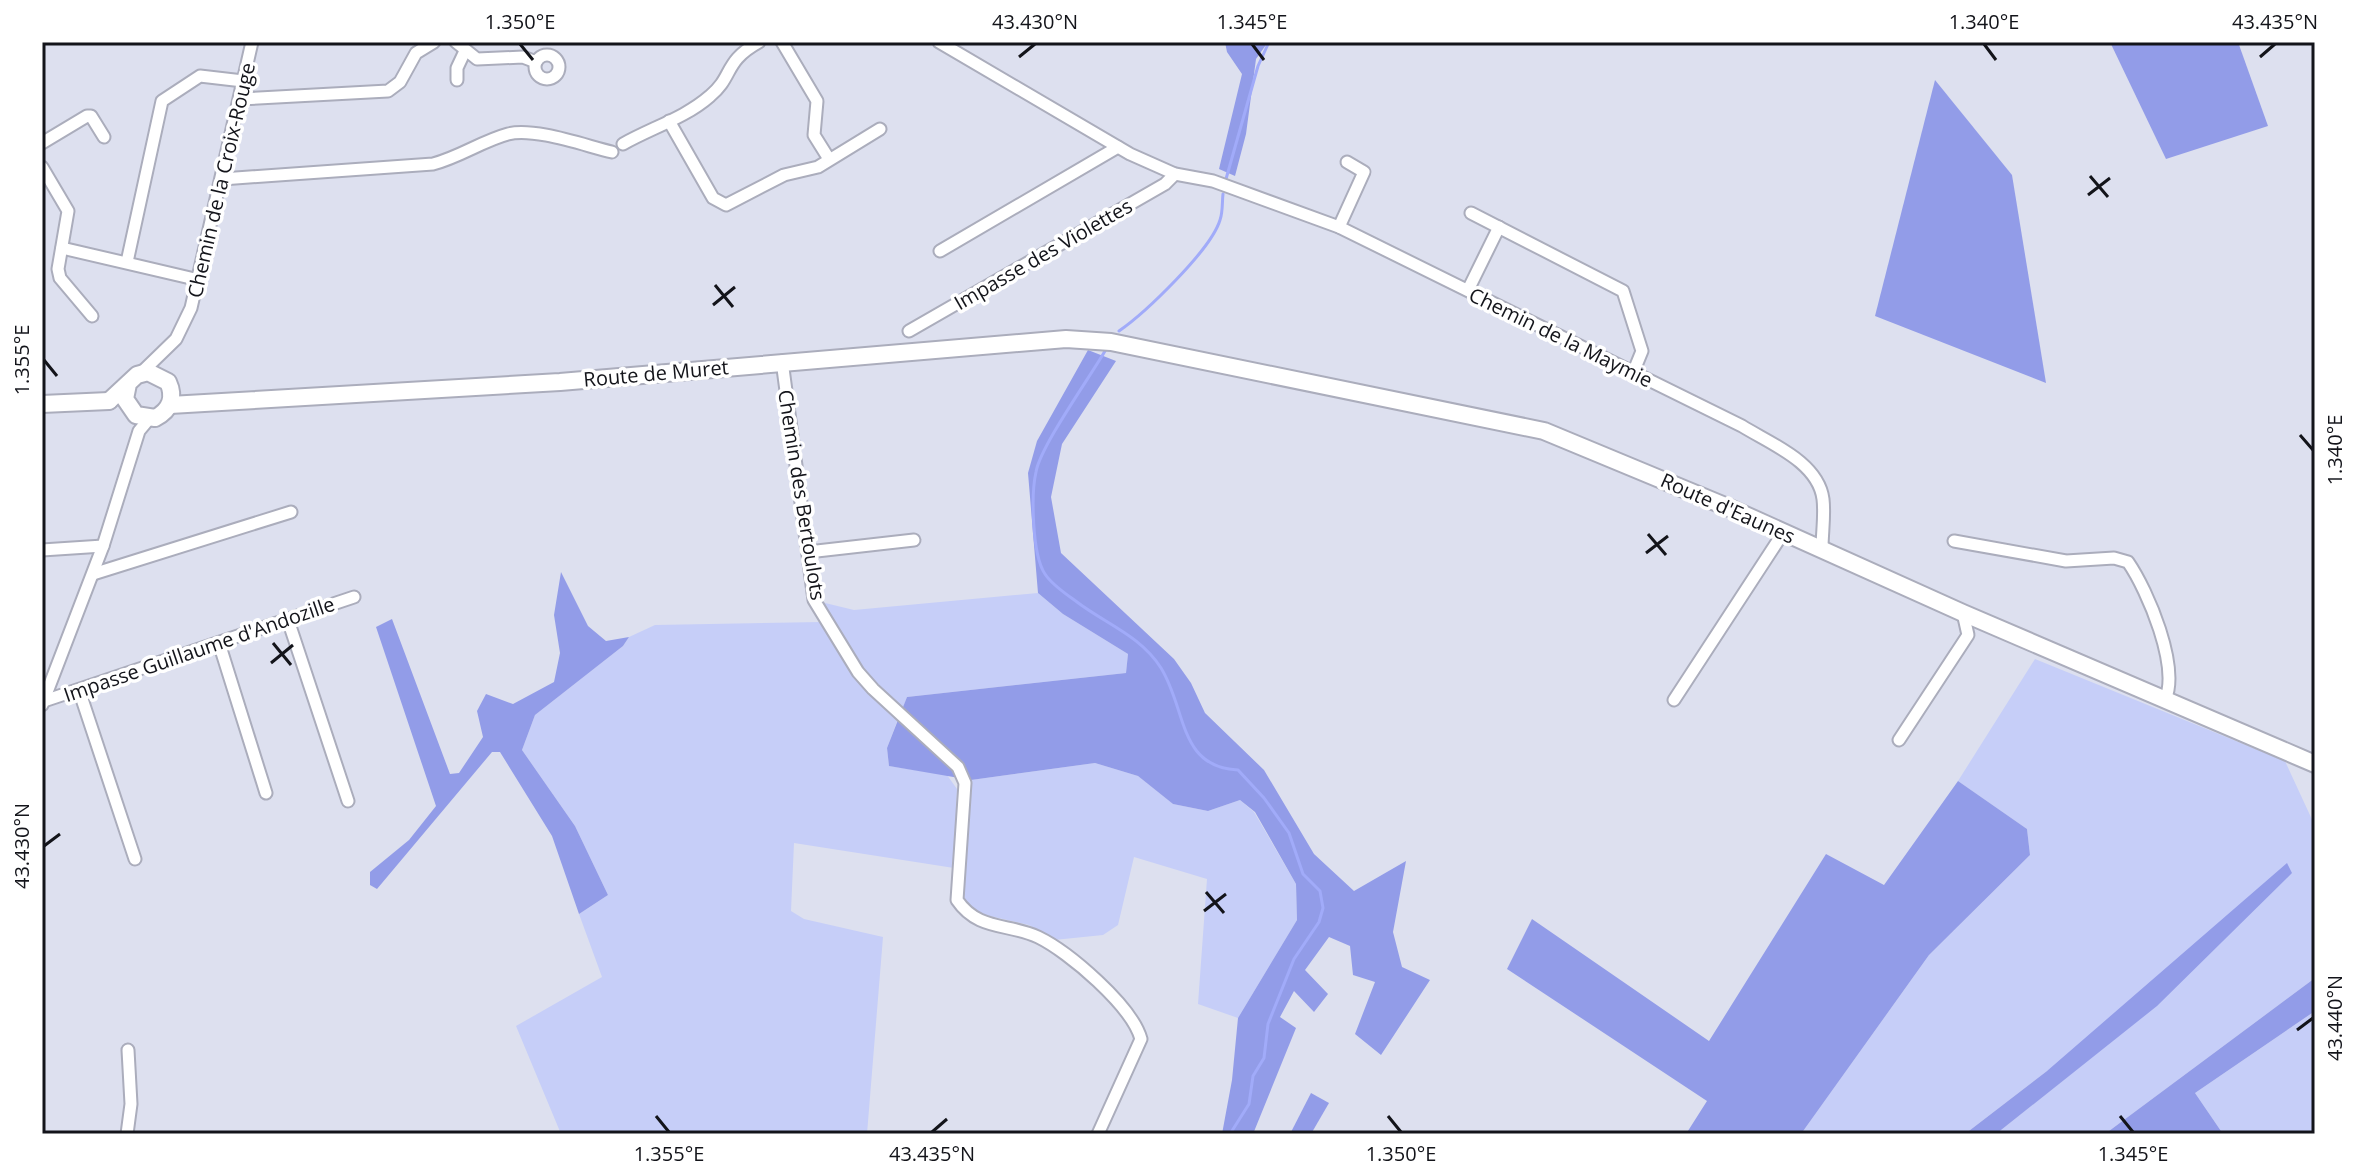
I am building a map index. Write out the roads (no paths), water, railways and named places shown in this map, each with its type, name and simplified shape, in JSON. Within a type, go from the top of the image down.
[{"type":"main road","name":"Route de Muret","points":[[168,390],[201,402],[364,396],[1066,339],[1111,342]]},
{"type":"main road","name":"Route d'Eaunes","points":[[1111,342],[1544,431],[2315,764]]},
{"type":"main road","points":[[42,404],[109,401],[138,418],[161,415],[168,390],[135,379]]},
{"type":"main road","points":[[109,401],[135,379]]},
{"type":"main road","points":[[135,379],[138,418]]},
{"type":"street","name":"Chemin de la Croix-Rouge","points":[[135,379],[155,357],[161,357],[185,324],[199,280],[252,42]]},
{"type":"street","points":[[240,99],[388,91],[400,82],[416,53],[434,42]]},
{"type":"street","points":[[456,42],[481,60],[523,57],[536,62]]},
{"type":"street","points":[[623,144],[713,94],[736,56],[759,42]]},
{"type":"street","points":[[782,42],[817,101],[814,132],[829,159]]},
{"type":"street","name":"Chemin de la Maymie","points":[[939,42],[1118,147],[1175,174],[1228,186],[1339,227],[1742,426],[1803,464],[1818,482],[1823,500],[1822,549]]},
{"type":"street","points":[[457,80],[457,68],[465,51]]},
{"type":"street","points":[[127,262],[162,101],[200,76],[243,81]]},
{"type":"street","points":[[42,143],[87,116],[91,116],[104,137]]},
{"type":"street","points":[[669,121],[719,203],[733,203],[784,175],[808,170],[880,129]]},
{"type":"street","points":[[222,179],[433,164],[455,158],[509,134],[528,133],[612,152]]},
{"type":"street","points":[[940,251],[1118,147]]},
{"type":"street","points":[[1339,227],[1364,172],[1347,162]]},
{"type":"street","points":[[42,167],[68,211],[57,263],[60,278],[92,316]]},
{"type":"street","name":"Impasse des Violettes","points":[[909,331],[1114,214],[1175,174]]},
{"type":"street","points":[[1471,213],[1619,287],[1626,296],[1642,351],[1633,373]]},
{"type":"street","points":[[1468,290],[1499,227]]},
{"type":"street","points":[[62,248],[199,280]]},
{"type":"street","points":[[161,357],[168,390]]},
{"type":"street","name":"Chemin des Bertoulots","points":[[782,361],[814,600],[858,672],[958,767],[965,783],[957,900],[976,921],[1037,936],[1070,960],[1137,1023],[1141,1039],[1098,1134]]},
{"type":"street","points":[[43,704],[103,546],[138,418]]},
{"type":"street","points":[[93,574],[291,512]]},
{"type":"street","points":[[1674,700],[1783,533]]},
{"type":"street","points":[[808,552],[914,540]]},
{"type":"street","points":[[1954,541],[2066,561],[2114,558],[2128,562],[2152,610],[2171,687],[2165,700]]},
{"type":"street","points":[[42,550],[103,546]]},
{"type":"street","name":"Impasse Guillaume d'Andozille","points":[[43,704],[354,597]]},
{"type":"street","points":[[1899,740],[1968,635],[1963,613]]},
{"type":"street","points":[[288,620],[348,801]]},
{"type":"street","points":[[219,643],[266,793]]},
{"type":"street","points":[[79,690],[135,859]]},
{"type":"street","points":[[127,1134],[131,1093],[128,1050]]},
{"type":"waterway","points":[[1226,179],[1258,66],[1269,42]]},
{"type":"waterway","points":[[1119,331],[1160,296],[1204,247],[1220,220],[1223,194]]},
{"type":"waterway","points":[[1105,351],[1039,461],[1033,495],[1037,553],[1041,565],[1048,578],[1060,589],[1144,647],[1153,657],[1169,684],[1194,747],[1204,759],[1238,770],[1264,798],[1289,833],[1303,874],[1320,891],[1323,908],[1319,922],[1294,959],[1268,1024],[1264,1058],[1253,1076],[1249,1104],[1230,1134]]}]
